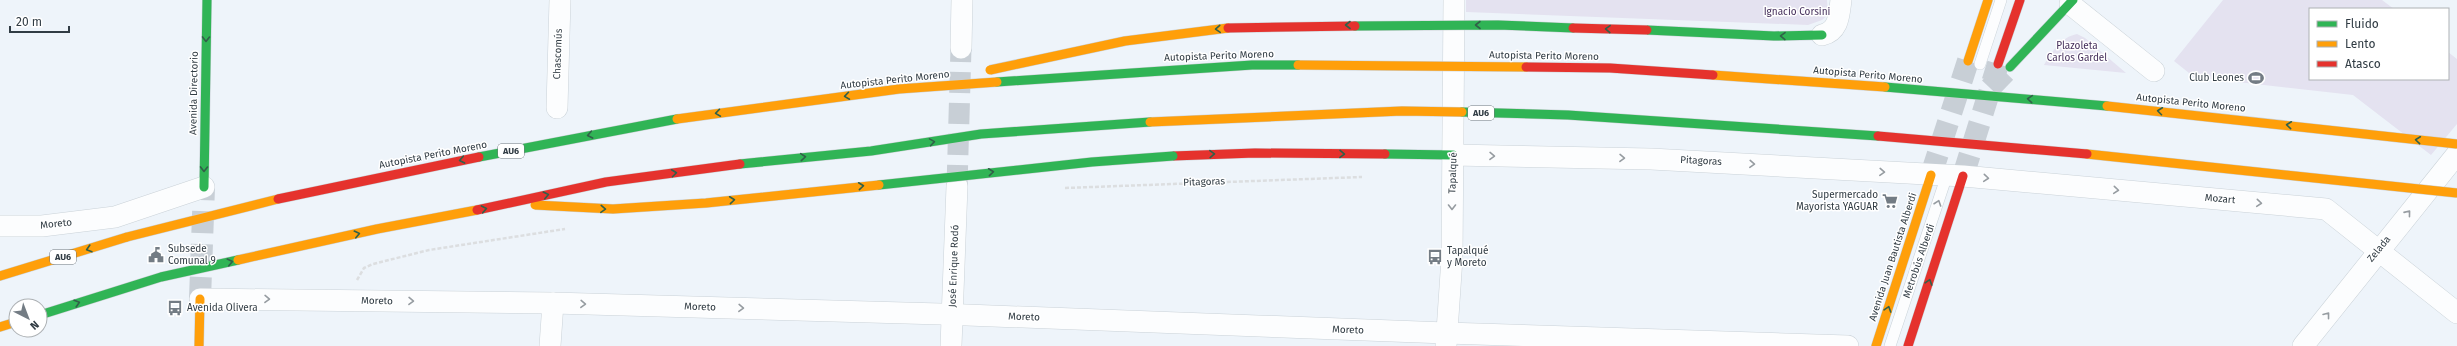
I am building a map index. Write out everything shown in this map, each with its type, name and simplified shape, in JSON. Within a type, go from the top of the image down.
[{"type":"main road","name":"Avenida Directorio","points":[[204,187],[207,0]]},
{"type":"main road","points":[[1968,61],[1988,0]]},
{"type":"main road","points":[[1998,64],[2020,0]]},
{"type":"main road","points":[[2010,67],[2072,2]]},
{"type":"main road","points":[[899,89],[1125,41],[1216,29],[1276,26],[1498,25],[1774,36],[1822,35]]},
{"type":"main road","name":"Autopista Perito Moreno","points":[[0,276],[127,237],[309,191],[627,127],[899,89],[1252,65],[1610,68],[1808,81],[2136,108],[2457,144]]},
{"type":"main road","name":"AU6","points":[[48,312],[161,277],[378,229],[508,204],[606,182],[773,160],[871,151],[981,134],[1146,122],[1402,111],[1568,115],[1811,130],[2142,159],[2457,192]]},
{"type":"main road","points":[[508,204],[613,209],[706,203],[1092,162],[1173,156],[1255,152],[1453,155]]},
{"type":"main road","points":[[1908,346],[1947,175]]},
{"type":"main road","name":"Avenida Juan Bautista Alberdi","points":[[1876,346],[1947,175]]},
{"type":"main road","points":[[199,346],[200,298]]},
{"type":"street","name":"Chascomús","points":[[556,108],[560,0]]},
{"type":"street","points":[[961,48],[962,0]]},
{"type":"street","name":"Tapalqué","points":[[1446,340],[1452,258],[1454,0]]},
{"type":"street","points":[[1822,35],[1830,32],[1837,23],[1841,0]]},
{"type":"street","points":[[2072,2],[2154,71]]},
{"type":"street","name":"Zelada","points":[[2303,346],[2378,250],[2457,154]]},
{"type":"street","name":"Pitagoras","points":[[1453,155],[1651,159],[1947,175]]},
{"type":"street","name":"Mozart","points":[[1947,175],[2326,209],[2457,313]]},
{"type":"street","name":"José Enrique Rodó","points":[[951,346],[957,186]]},
{"type":"street","name":"Moreto","points":[[0,226],[42,226],[115,217],[204,187]]},
{"type":"street","name":"Moreto","points":[[200,298],[553,303],[952,314],[1446,340],[1848,346]]},
{"type":"street","points":[[550,346],[553,303]]},
{"type":"lane","points":[[1980,64],[2001,0]]},
{"type":"lane","name":"Metrobús Alberdi","points":[[1890,346],[1947,175]]},
{"type":"path","name":"Pitagoras","points":[[1061,188],[1364,177]]},
{"type":"path","points":[[355,300],[357,277],[364,268],[373,264],[429,250],[571,228]]},
{"type":"green space","name":"Ignacio Corsini","points":[[1466,0],[1827,0],[1828,15],[1822,20],[1808,25],[1466,12]]},
{"type":"green space","name":"Club Leones","points":[[2223,0],[2382,0],[2393,8],[2309,8],[2309,80],[2449,80],[2449,53],[2457,59],[2457,124],[2431,155],[2353,95],[2194,77],[2174,61]]},
{"type":"green space","name":"Plazoleta Carlos Gardel","points":[[2077,34],[2085,38],[2126,73],[2044,65],[2054,50],[2066,38]]},
{"type":"tunnel","points":[[957,186],[961,48]]},
{"type":"tunnel","points":[[1931,175],[1968,61]]},
{"type":"tunnel","points":[[1963,176],[1998,64]]},
{"type":"tunnel","points":[[1990,88],[2010,67]]},
{"type":"tunnel","points":[[200,299],[204,187]]},
{"type":"traffic: fast","points":[[204,187],[207,0]]},
{"type":"traffic: fast","points":[[2010,67],[2073,0]]},
{"type":"traffic: fast","points":[[1355,26],[1498,25],[1573,28]]},
{"type":"traffic: fast","points":[[1647,30],[1774,36],[1822,35]]},
{"type":"traffic: fast","points":[[997,82],[1252,65],[1298,65]]},
{"type":"traffic: fast","points":[[1885,87],[2107,106]]},
{"type":"traffic: fast","points":[[1462,112],[1568,115],[1878,136]]},
{"type":"traffic: fast","points":[[479,157],[677,119]]},
{"type":"traffic: fast","points":[[740,164],[871,151],[981,134],[1150,122]]},
{"type":"traffic: fast","points":[[1385,154],[1453,155]]},
{"type":"traffic: fast","points":[[879,185],[1092,162],[1173,156]]},
{"type":"traffic: fast","points":[[48,312],[161,277],[238,260]]},
{"type":"traffic: slow","points":[[1968,61],[1988,0]]},
{"type":"traffic: slow","points":[[990,70],[1125,41],[1228,28]]},
{"type":"traffic: slow","points":[[1298,65],[1526,67]]},
{"type":"traffic: slow","points":[[1713,75],[1885,87]]},
{"type":"traffic: slow","points":[[677,119],[899,89],[997,82]]},
{"type":"traffic: slow","points":[[2107,106],[2457,144]]},
{"type":"traffic: slow","points":[[1150,122],[1402,111],[1462,112]]},
{"type":"traffic: slow","points":[[2087,154],[2457,193]]},
{"type":"traffic: slow","points":[[1876,346],[1931,175]]},
{"type":"traffic: slow","points":[[535,205],[613,209],[706,203],[879,185]]},
{"type":"traffic: slow","points":[[127,237],[278,199]]},
{"type":"traffic: slow","points":[[238,260],[377,229],[477,210]]},
{"type":"traffic: slow","points":[[0,276],[127,237]]},
{"type":"traffic: slow","points":[[199,346],[200,299]]},
{"type":"traffic: slow","points":[[0,327],[8,324]]},
{"type":"traffic: jam","points":[[1998,64],[2020,0]]},
{"type":"traffic: jam","points":[[1228,28],[1355,26]]},
{"type":"traffic: jam","points":[[1573,28],[1647,30]]},
{"type":"traffic: jam","points":[[1526,67],[1610,68],[1713,75]]},
{"type":"traffic: jam","points":[[1878,136],[2087,154]]},
{"type":"traffic: jam","points":[[1173,156],[1255,153],[1385,154]]},
{"type":"traffic: jam","points":[[278,199],[479,157]]},
{"type":"traffic: jam","points":[[477,210],[606,182],[740,164]]},
{"type":"traffic: jam","points":[[1908,346],[1963,176]]},
{"type":"place","name":"Club Leones","points":[[2256,78]]},
{"type":"place","name":"Supermercado Mayorista YAGUAR","points":[[1890,201]]},
{"type":"place","name":"Subsede Comunal 9","points":[[156,255]]},
{"type":"place","name":"Tapalqué y Moreto","points":[[1435,257]]},
{"type":"place","name":"Avenida Olivera","points":[[175,308]]}]
